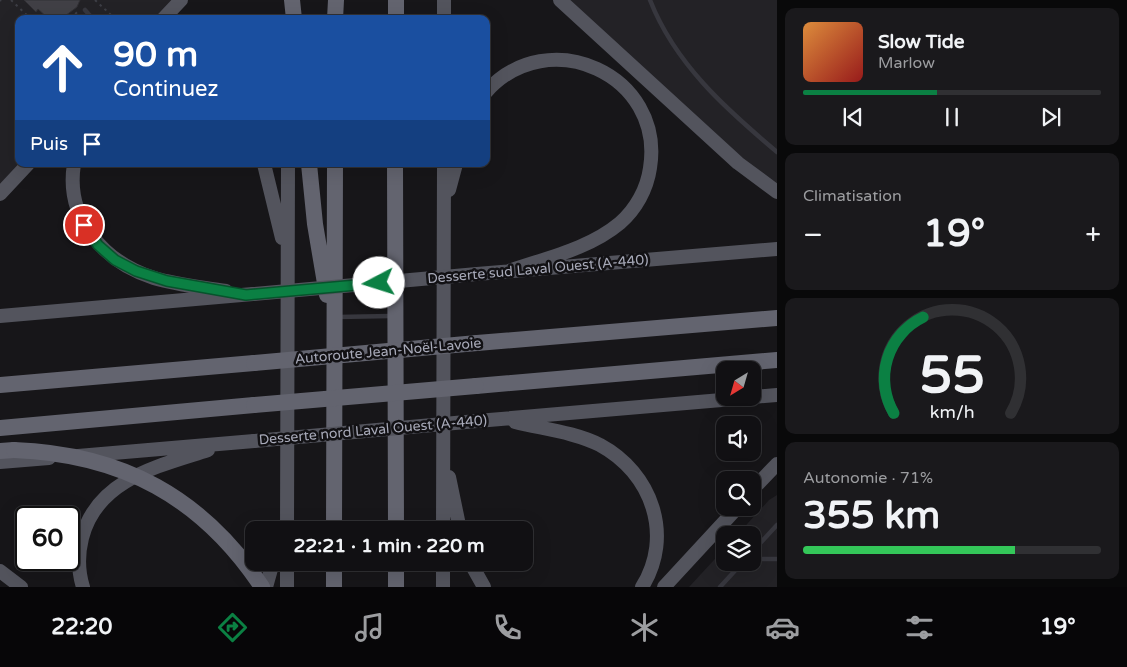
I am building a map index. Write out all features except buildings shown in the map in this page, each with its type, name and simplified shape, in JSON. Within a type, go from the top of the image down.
[{"type":"highway","points":[[290,0],[293,15]]},
{"type":"highway","points":[[335,15],[336,0]]},
{"type":"highway","points":[[396,0],[396,15]]},
{"type":"highway","points":[[309,167],[315,224],[333,317]]},
{"type":"highway","points":[[334,521],[333,317],[335,167]]},
{"type":"highway","points":[[396,167],[396,521]]},
{"type":"highway","name":"Autoroute Jean-Noël-Lavoie","points":[[0,385],[777,318]]},
{"type":"highway","points":[[0,428],[777,360]]},
{"type":"highway","points":[[7,450],[66,454],[96,461],[145,479],[186,504],[204,518],[238,554],[262,587]]},
{"type":"highway","points":[[334,571],[334,587]]},
{"type":"highway","points":[[396,571],[396,587]]},
{"type":"main road","points":[[168,15],[181,0]]},
{"type":"main road","points":[[288,15],[290,0]]},
{"type":"main road","points":[[444,0],[444,15]]},
{"type":"main road","points":[[560,0],[738,163],[777,192]]},
{"type":"main road","points":[[490,88],[505,75],[534,63],[566,60],[589,65],[610,75],[633,97],[647,124],[651,142],[651,162],[646,184],[636,204],[622,221],[604,234],[582,245],[509,271]]},
{"type":"main road","points":[[0,194],[25,167]]},
{"type":"main road","points":[[74,167],[74,194],[80,216],[91,235],[111,256],[131,268],[156,279],[250,294]]},
{"type":"main road","points":[[265,167],[287,258]]},
{"type":"main road","points":[[287,521],[288,167]]},
{"type":"main road","points":[[443,521],[444,167]]},
{"type":"main road","points":[[444,213],[455,167]]},
{"type":"main road","name":"Desserte sud Laval Ouest (A-440)","points":[[0,316],[777,249]]},
{"type":"main road","points":[[761,396],[777,395]]},
{"type":"main road","name":"Desserte nord Laval Ouest (A-440)","points":[[0,462],[716,401]]},
{"type":"main road","points":[[503,419],[589,441],[609,451],[631,469],[648,493],[657,520],[658,539],[655,558],[642,587]]},
{"type":"main road","points":[[83,587],[79,562],[82,541],[88,521],[103,499],[119,485],[139,474],[231,443]]},
{"type":"main road","points":[[444,452],[458,521]]},
{"type":"main road","points":[[761,481],[777,464]]},
{"type":"main road","points":[[285,521],[287,514]]},
{"type":"main road","points":[[664,587],[730,516]]},
{"type":"main road","points":[[0,571],[21,587]]},
{"type":"main road","points":[[266,587],[270,571]]},
{"type":"main road","points":[[287,571],[287,587]]},
{"type":"main road","points":[[443,571],[443,587]]},
{"type":"main road","points":[[475,571],[484,587]]},
{"type":"lane","points":[[650,0],[668,37],[698,78],[777,152]]},
{"type":"lane","points":[[84,10],[89,15]]},
{"type":"lane","points":[[333,317],[395,315]]},
{"type":"lane","points":[[761,543],[777,526]]},
{"type":"lane","points":[[762,559],[777,559]]},
{"type":"lane","points":[[720,587],[735,571]]},
{"type":"path","points":[[11,0],[26,14]]},
{"type":"path","points":[[95,0],[111,15]]},
{"type":"shaded area","points":[[0,0],[174,0],[161,15],[15,15],[15,167],[18,167],[0,187]]},
{"type":"shaded area","points":[[567,0],[777,0],[777,187],[765,179]]},
{"type":"shaded area","points":[[777,495],[777,587],[689,587],[716,558],[716,571],[761,571],[761,526],[745,526],[754,516],[761,516],[761,509]]},
{"type":"route","points":[[84,225],[98,245],[115,260],[156,279],[246,295],[379,283]]}]
